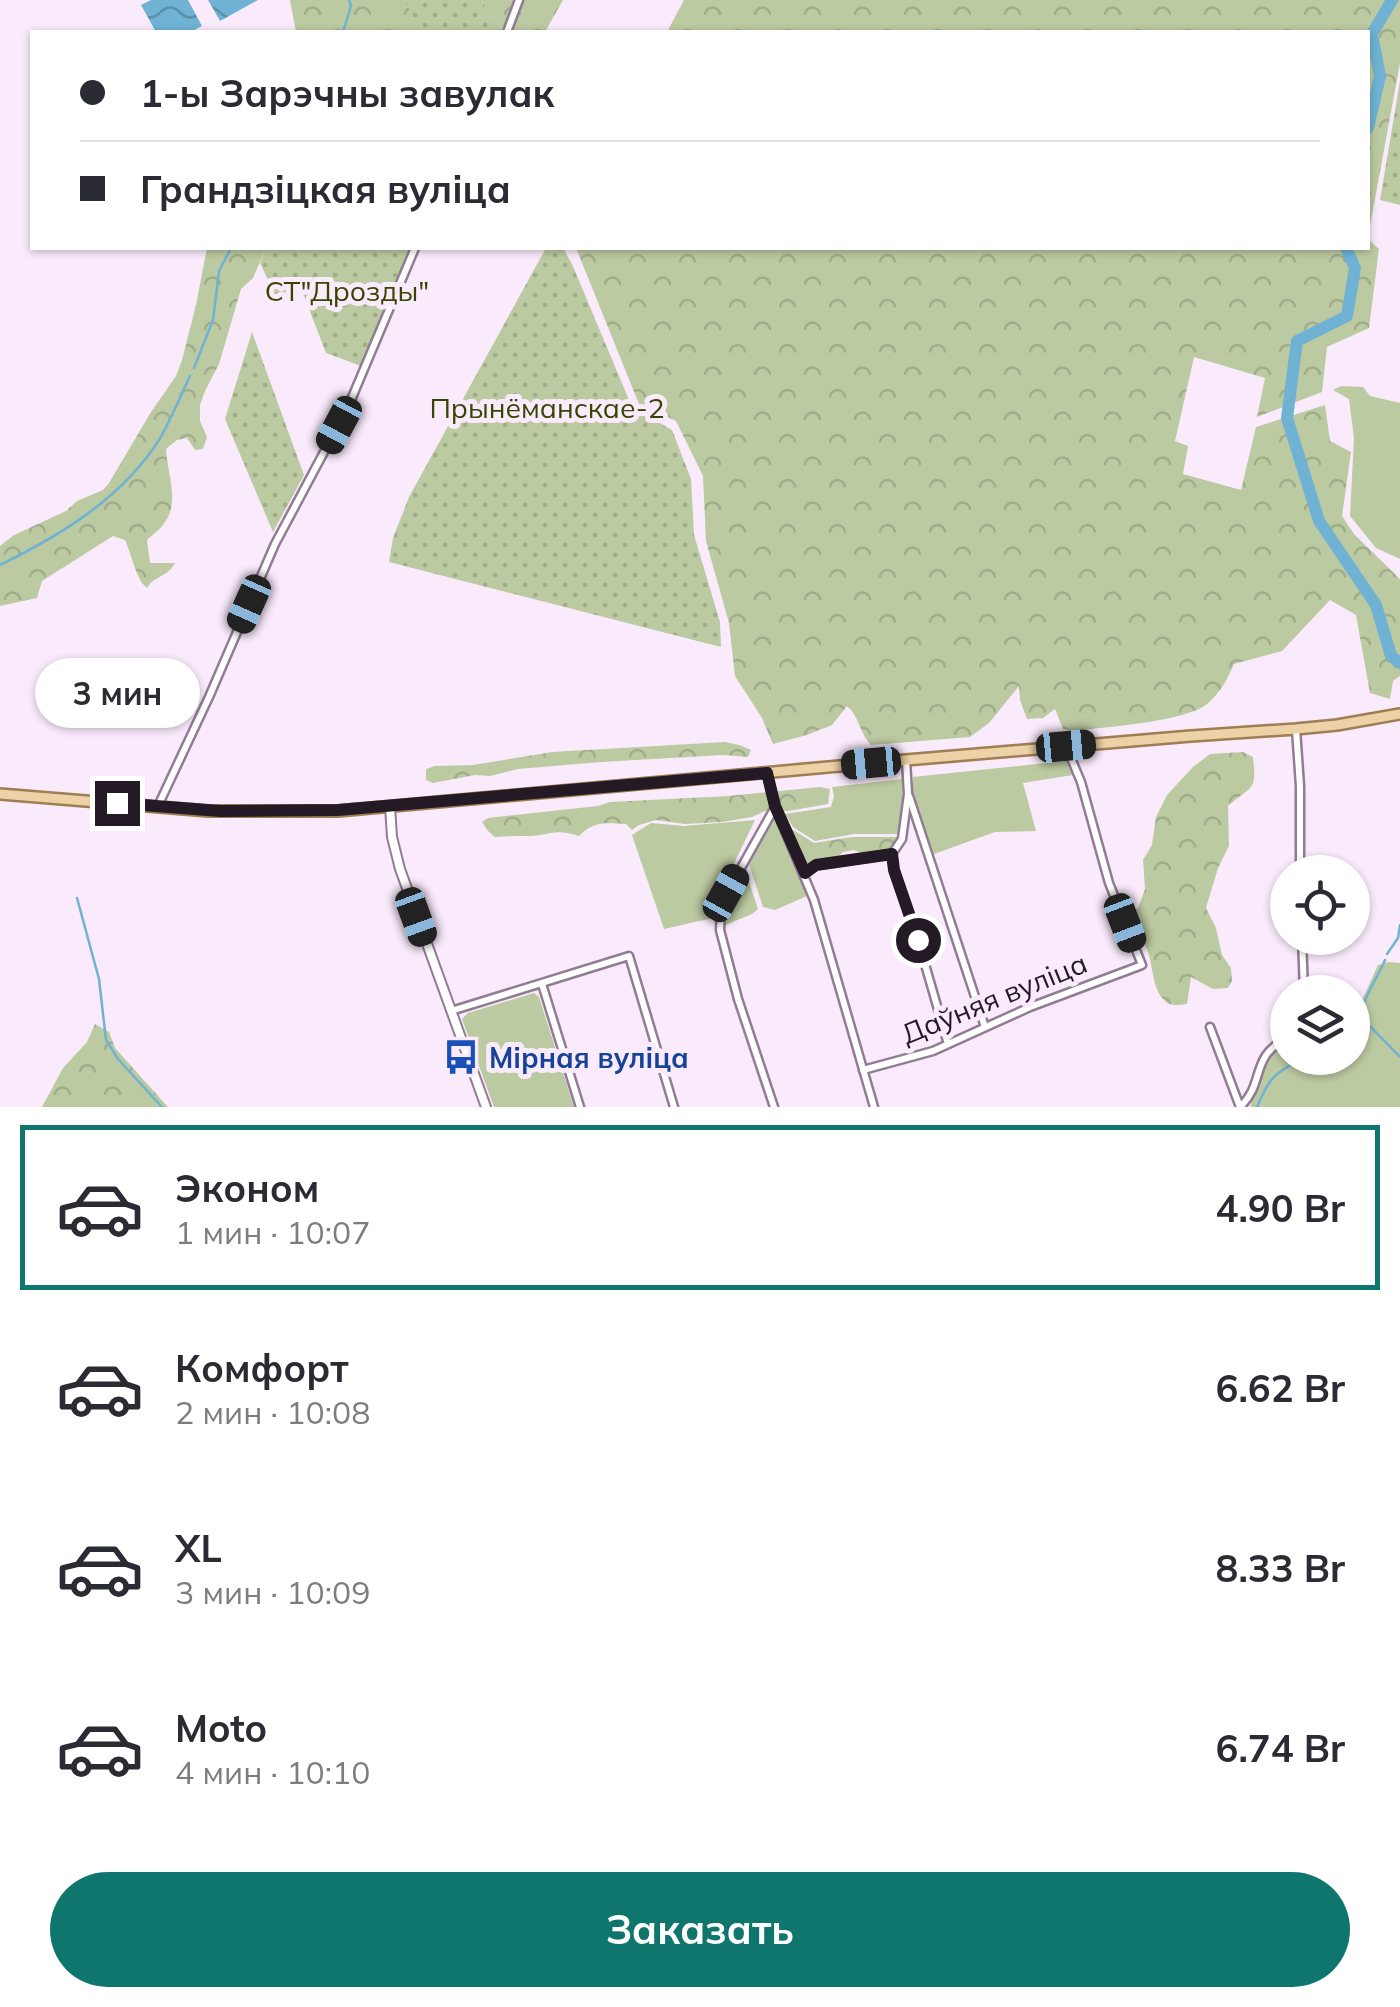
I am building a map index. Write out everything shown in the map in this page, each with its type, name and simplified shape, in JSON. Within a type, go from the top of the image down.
[{"type":"main road","points":[[0,794],[220,811],[304,812],[1066,746],[1297,738],[1337,725],[1400,714]]},
{"type":"street","points":[[508,30],[519,0]]},
{"type":"street","points":[[158,806],[275,544],[348,408],[415,250]]},
{"type":"street","points":[[1297,738],[1300,855]]},
{"type":"street","name":"Даўняя вуліца","points":[[863,1070],[932,1051],[1086,985],[1142,966],[1110,883],[1081,782],[1066,746]]},
{"type":"street","points":[[906,760],[908,794],[902,839],[892,854],[894,870],[948,1044]]},
{"type":"street","points":[[767,773],[775,806],[805,873],[874,1107]]},
{"type":"street","points":[[908,794],[985,1027]]},
{"type":"street","points":[[390,806],[400,869],[486,1107]]},
{"type":"street","points":[[774,1107],[738,1000],[720,930],[726,893],[775,806]]},
{"type":"street","points":[[805,873],[816,865],[892,854]]},
{"type":"street","points":[[450,1011],[629,956],[674,1107]]},
{"type":"street","points":[[542,984],[580,1107]]},
{"type":"street","points":[[1210,1027],[1240,1107],[1254,1088],[1270,1049]]},
{"type":"green space","points":[[290,0],[404,0],[414,15],[413,30],[296,30]]},
{"type":"green space","points":[[404,0],[482,0],[501,28],[508,30],[413,30],[413,15]]},
{"type":"green space","points":[[482,0],[515,0],[506,26],[501,28]]},
{"type":"green space","points":[[523,0],[563,0],[546,30],[512,30]]},
{"type":"green space","points":[[684,0],[1400,0],[1400,63],[1370,226],[1370,30],[668,30]]},
{"type":"green space","points":[[1400,81],[1400,205],[1380,200]]},
{"type":"green space","points":[[1370,241],[1379,249],[1369,328],[1327,347],[1322,392],[1257,417],[1265,378],[1194,357],[1175,441],[1188,446],[1183,474],[1241,490],[1256,427],[1325,405],[1330,441],[1351,452],[1342,516],[1354,534],[1400,579],[1400,676],[1393,681],[1390,699],[1370,693],[1356,615],[1330,600],[1282,651],[1234,664],[1223,686],[1207,704],[1181,715],[1073,731],[1063,729],[1055,709],[1043,718],[1027,719],[1019,686],[989,723],[970,737],[871,745],[847,706],[832,725],[773,744],[762,718],[735,676],[729,623],[706,541],[703,476],[676,421],[639,404],[577,250],[1370,250]]},
{"type":"green space","points":[[207,250],[265,250],[253,278],[241,289],[219,364],[200,405],[200,421],[207,437],[203,449],[195,450],[187,438],[166,449],[172,505],[163,525],[147,540],[150,563],[175,563],[147,588],[125,540],[113,536],[42,581],[37,598],[0,606],[0,546],[103,490],[109,483],[176,376]]},
{"type":"green space","name":"СТ\"Дрозды\"","points":[[265,250],[411,250],[361,366],[326,353],[299,283],[277,299],[260,263]]},
{"type":"green space","name":"Прынёманскае-2","points":[[545,250],[564,250],[632,407],[672,430],[691,479],[694,535],[720,622],[721,647],[389,562],[393,538],[409,497]]},
{"type":"green space","points":[[252,332],[304,475],[273,532],[225,419]]},
{"type":"green space","points":[[1341,386],[1363,387],[1370,396],[1400,403],[1400,559],[1376,548],[1350,516],[1354,438],[1349,399],[1333,390]]},
{"type":"green space","points":[[725,742],[751,750],[748,757],[601,762],[518,769],[433,783],[426,780],[426,769],[435,766],[473,765],[552,752]]},
{"type":"green space","points":[[1243,752],[1253,757],[1253,782],[1228,806],[1229,846],[1206,908],[1216,928],[1222,955],[1231,968],[1232,981],[1228,988],[1213,989],[1191,977],[1187,1004],[1172,1005],[1158,990],[1149,955],[1130,910],[1138,908],[1145,889],[1143,860],[1152,845],[1156,817],[1167,795],[1210,754]]},
{"type":"green space","points":[[1066,761],[1073,775],[1023,783],[1036,831],[995,832],[934,854],[912,792],[913,777]]},
{"type":"green space","points":[[903,779],[900,834],[854,834],[815,841],[793,827],[785,814],[831,807],[832,787]]},
{"type":"green space","points":[[830,789],[828,804],[765,811],[722,822],[685,824],[656,820],[632,830],[626,824],[600,824],[579,836],[558,832],[495,837],[482,822],[488,818],[610,802]]},
{"type":"green space","points":[[755,820],[713,918],[664,929],[632,835],[651,823],[684,826]]},
{"type":"green space","points":[[770,820],[775,820],[780,828],[807,896],[775,910],[763,907],[748,861]]},
{"type":"green space","points":[[787,826],[814,843],[852,837],[897,837],[889,851],[863,854],[854,850],[837,858],[804,864]]},
{"type":"green space","points":[[744,867],[758,909],[723,926],[726,908]]},
{"type":"green space","points":[[1400,963],[1400,1107],[1250,1107],[1270,1056],[1270,1075],[1370,1075],[1370,983],[1378,965]]},
{"type":"green space","points":[[534,993],[539,997],[574,1107],[494,1107],[462,1019],[468,1013]]},
{"type":"green space","points":[[95,1024],[109,1032],[115,1048],[168,1107],[42,1107],[63,1068],[87,1042]]},
{"type":"water","points":[[151,0],[188,0],[202,26],[195,30],[155,30],[141,5]]},
{"type":"water","points":[[208,0],[258,0],[220,21]]},
{"type":"waterway","points":[[344,30],[351,6],[349,0]]},
{"type":"waterway","points":[[1370,119],[1380,76],[1372,34],[1392,0]]},
{"type":"waterway","points":[[194,368],[213,320],[219,271],[230,250]]},
{"type":"waterway","points":[[1347,250],[1355,268],[1347,316],[1297,341],[1287,418],[1319,521],[1376,605],[1391,656],[1400,663]]},
{"type":"waterway","points":[[0,565],[67,528],[127,480],[159,440],[190,376]]},
{"type":"waterway","points":[[77,898],[99,979],[106,1040],[162,1107]]},
{"type":"waterway","points":[[1387,954],[1398,938],[1400,925]]},
{"type":"waterway","points":[[1385,960],[1360,1016],[1400,1057]]},
{"type":"waterway","points":[[1257,1107],[1276,1075]]},
{"type":"place","name":"Мірная вуліца","points":[[461,1057]]},
{"type":"route","points":[[117,803],[220,811],[304,812],[767,773],[775,806],[805,873],[816,865],[892,854],[918,940]]}]
